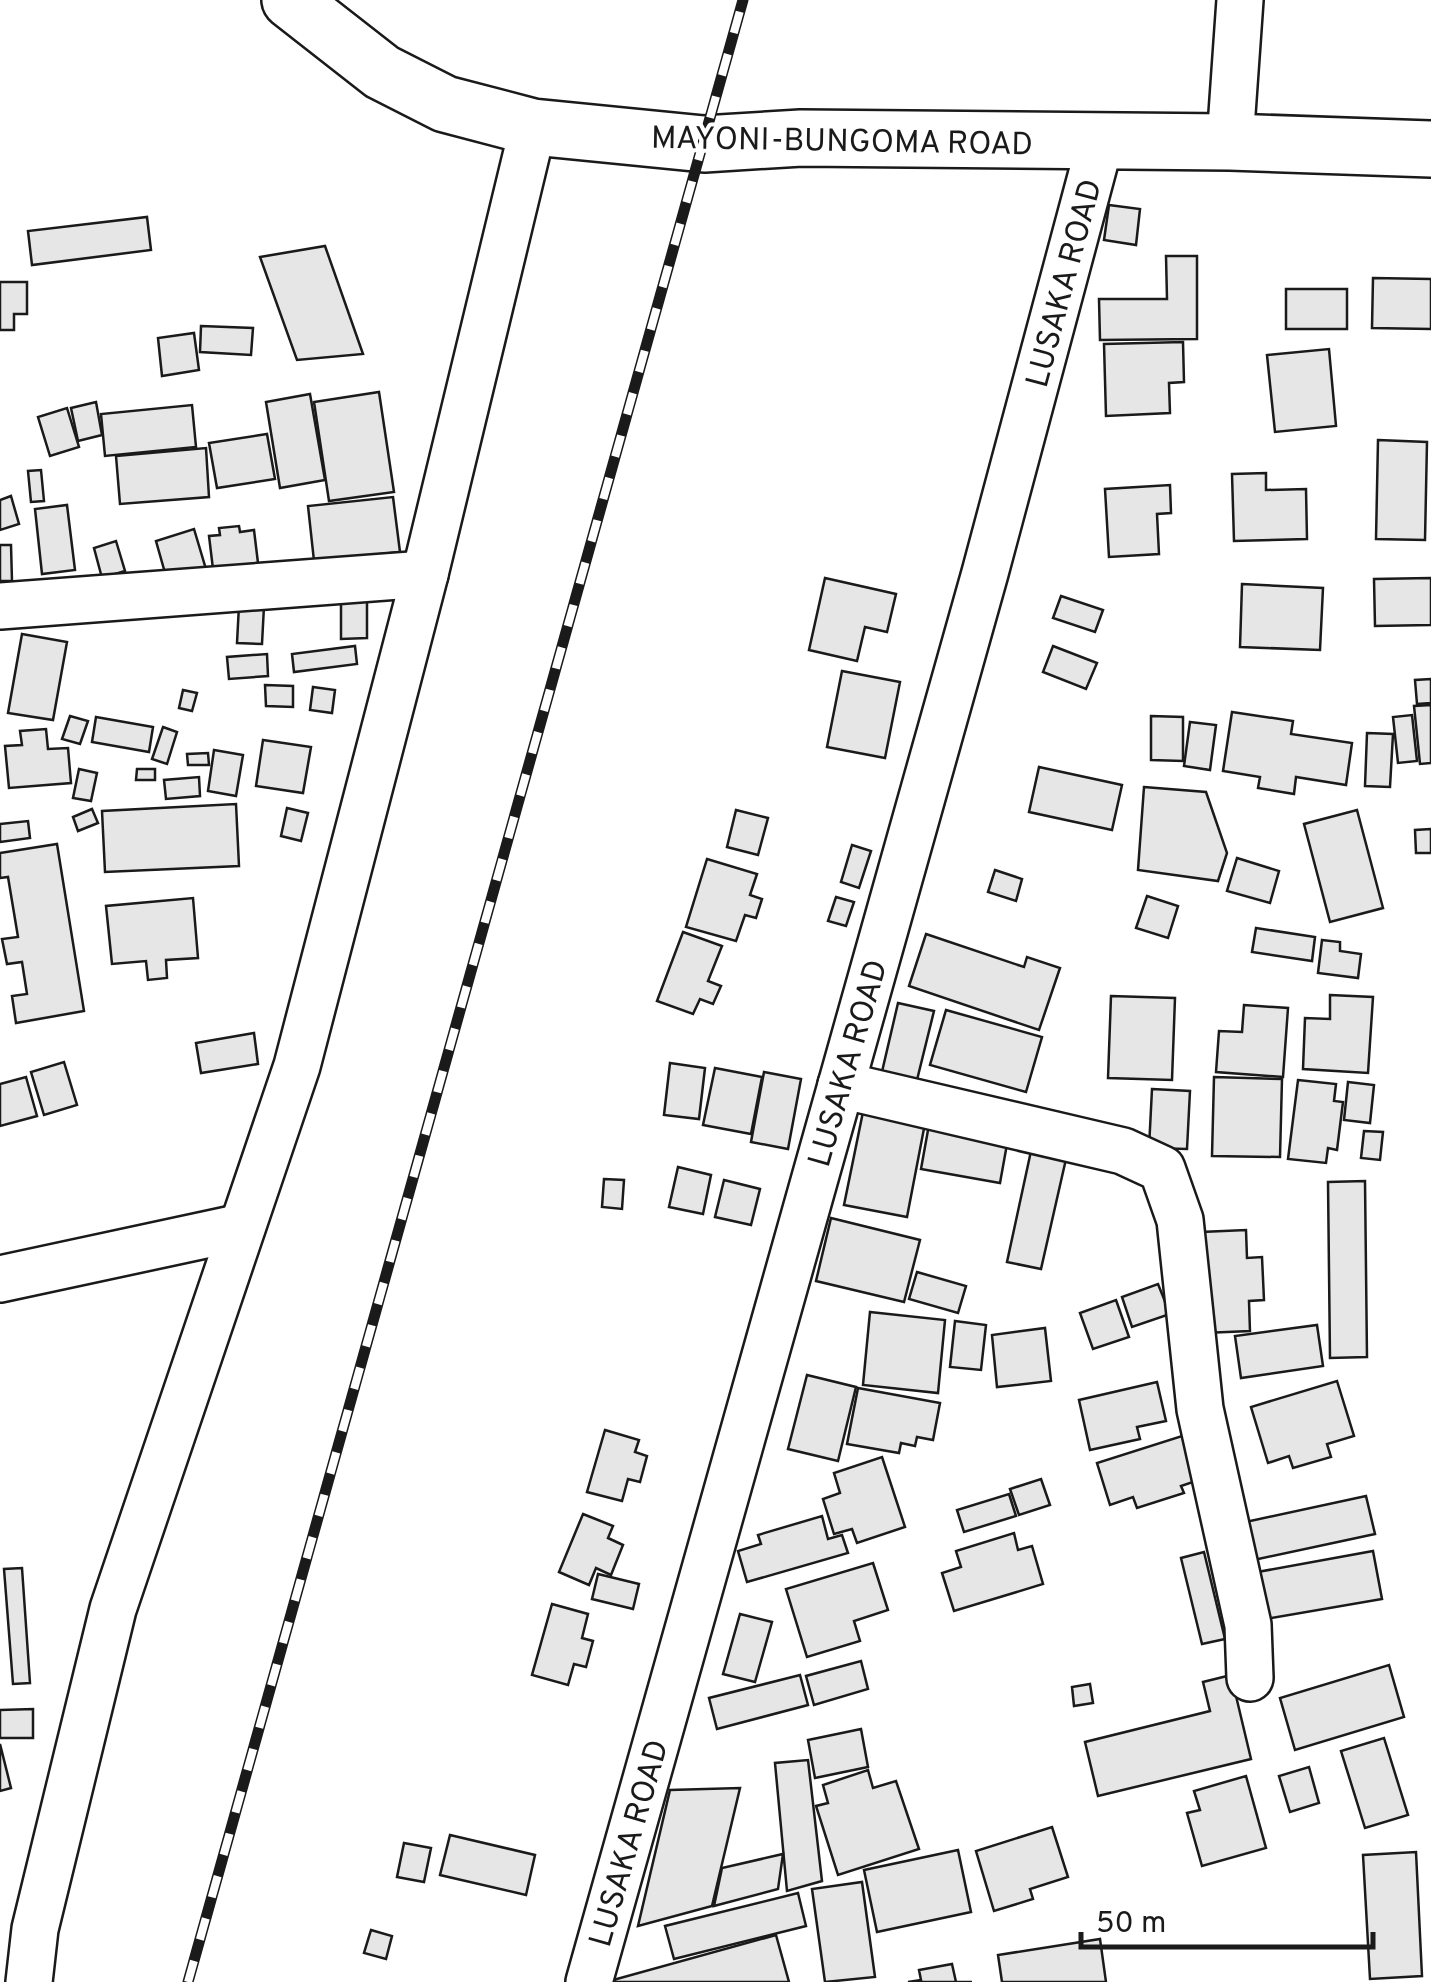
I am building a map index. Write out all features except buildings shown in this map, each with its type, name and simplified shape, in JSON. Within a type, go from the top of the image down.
[{"type":"main road","name":"MAYONI-BUNGOMA ROAD","points":[[290,0],[382,72],[445,104],[532,127],[704,144],[801,138],[1230,142],[1431,149]]},
{"type":"street","points":[[1230,142],[1240,0]]},
{"type":"street","points":[[29,1982],[17,1928],[113,1609],[297,1066],[425,574],[532,127]]},
{"type":"street","name":"LUSAKA ROAD","points":[[589,1982],[1100,143]]},
{"type":"street","points":[[0,606],[425,574]]},
{"type":"street","points":[[841,1085],[1123,1151],[1162,1169],[1180,1220],[1200,1409],[1248,1626],[1250,1678]]},
{"type":"street","points":[[0,1279],[242,1228]]},
{"type":"railway","points":[[188,1982],[743,0]]}]
